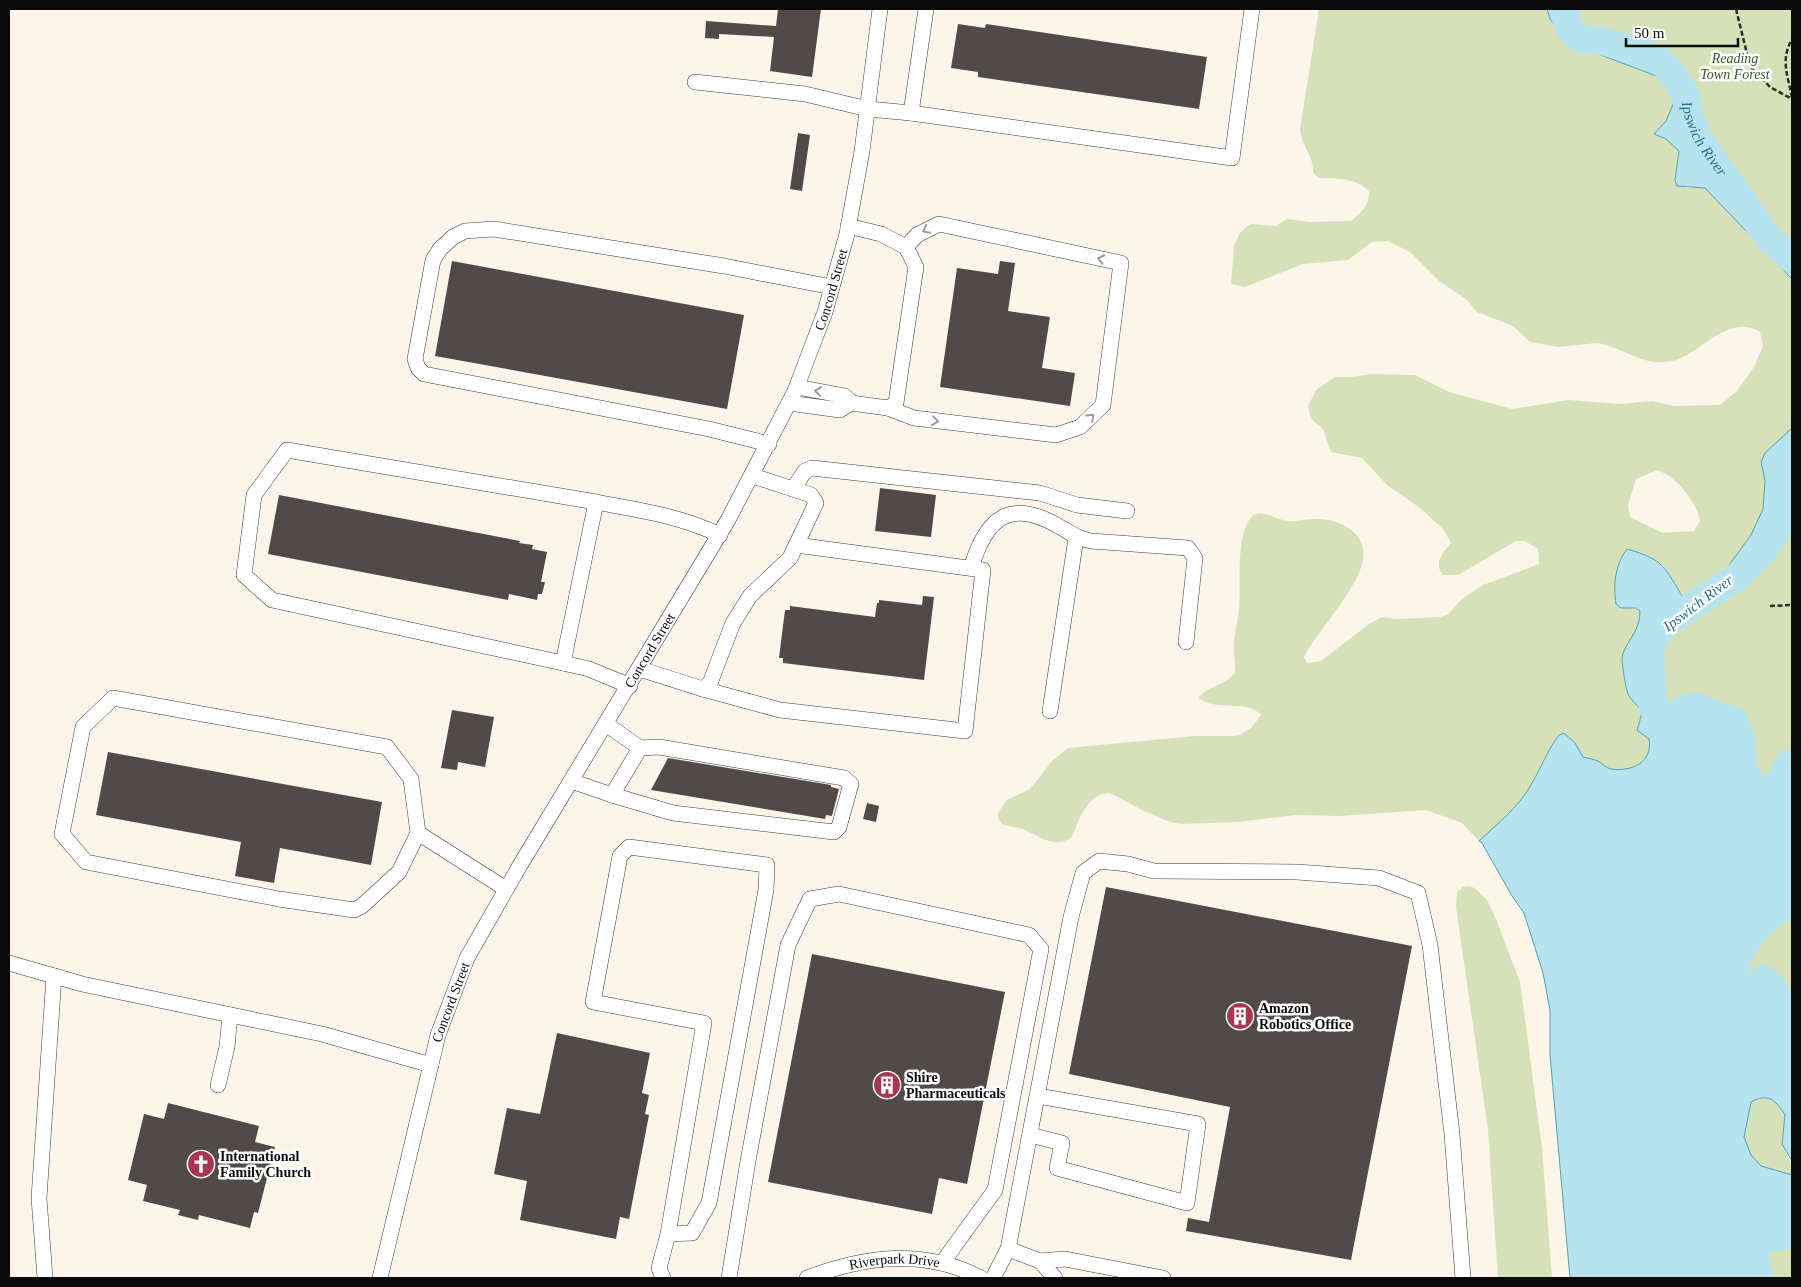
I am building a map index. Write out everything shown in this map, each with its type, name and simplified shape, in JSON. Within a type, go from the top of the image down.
[{"type":"street","name":"Concord Street","points":[[380,1278],[430,1065],[455,985],[481,931],[720,535],[753,476],[797,387],[825,312],[848,226],[868,109],[880,9]]},
{"type":"street","points":[[912,113],[926,9]]},
{"type":"street","points":[[696,82],[805,94],[868,109],[912,113],[1232,158],[1252,9]]},
{"type":"street","points":[[790,403],[840,410],[851,403],[888,408],[914,418],[1056,435],[1080,428],[1103,405],[1121,263],[938,224],[917,235],[906,247]]},
{"type":"street","points":[[848,226],[881,234],[906,247],[916,267],[896,403],[888,408]]},
{"type":"street","points":[[769,444],[709,429],[424,374],[418,368],[415,359],[433,260],[447,243],[465,231],[494,229],[724,266],[832,287]]},
{"type":"street","points":[[797,387],[846,396],[851,403]]},
{"type":"street","points":[[630,686],[605,674],[563,663],[272,600],[244,575],[254,495],[287,450],[654,512],[700,526],[720,535]]},
{"type":"street","points":[[793,489],[805,471],[812,468],[1040,493],[1077,505],[1127,511]]},
{"type":"street","points":[[703,689],[710,683],[733,622],[750,596],[790,558],[816,503],[811,495],[753,476]]},
{"type":"street","points":[[563,663],[596,502]]},
{"type":"street","points":[[971,568],[982,537],[1000,517],[1029,514],[1060,527],[1076,538],[1091,541],[1188,548],[1195,558],[1186,642]]},
{"type":"street","points":[[1050,711],[1076,538]]},
{"type":"street","points":[[640,669],[780,710],[965,731],[983,570],[796,545]]},
{"type":"street","points":[[113,698],[387,747],[411,779],[418,833],[399,872],[362,906],[354,910],[278,900],[86,862],[62,834],[83,727],[113,698]]},
{"type":"street","points":[[571,780],[612,795],[673,813],[834,832],[839,826],[851,784],[844,778],[659,747],[640,748],[606,724]]},
{"type":"street","points":[[612,795],[640,748]]},
{"type":"street","points":[[418,833],[506,889]]},
{"type":"street","points":[[663,1278],[659,1268],[668,1234],[704,1023],[593,1002],[620,856],[629,847],[767,865],[766,890],[709,1204],[692,1234],[668,1234]]},
{"type":"street","points":[[993,1278],[1008,1249],[1071,917],[1083,873],[1099,861],[1128,864],[1154,871],[1297,872],[1379,878],[1418,893],[1430,945],[1452,1134],[1463,1278]]},
{"type":"street","points":[[730,1278],[748,1161],[788,945],[810,899],[839,894],[891,907],[1029,935],[1041,948],[995,1190],[942,1263]]},
{"type":"street","points":[[9,963],[54,976],[322,1034],[430,1065]]},
{"type":"street","points":[[45,1278],[39,1198],[54,976]]},
{"type":"street","points":[[218,1085],[227,1046],[230,1015]]},
{"type":"street","points":[[1030,1135],[1062,1143],[1057,1168],[1188,1203],[1198,1124],[1038,1096]]},
{"type":"street","points":[[1008,1249],[1040,1260],[1065,1259],[1163,1278]]},
{"type":"street","name":"Riverpark Drive","points":[[807,1278],[827,1275],[872,1259],[904,1257],[942,1263],[981,1278]]},
{"type":"street","points":[[1040,1260],[1055,1278]]},
{"type":"path","points":[[1736,9],[1750,66],[1770,87],[1792,98]]},
{"type":"path","points":[[1792,40],[1786,51],[1785,69],[1792,98]]},
{"type":"path","points":[[1770,606],[1792,605]]},
{"type":"green space","points":[[1319,9],[1547,9],[1558,29],[1574,45],[1633,65],[1662,80],[1671,90],[1674,101],[1672,111],[1654,134],[1666,139],[1679,151],[1675,180],[1687,188],[1705,188],[1792,279],[1792,428],[1766,453],[1761,462],[1765,481],[1763,509],[1751,535],[1721,576],[1707,583],[1691,599],[1685,599],[1663,565],[1616,574],[1614,592],[1616,604],[1640,611],[1638,625],[1625,648],[1622,658],[1624,678],[1629,696],[1641,710],[1637,730],[1649,738],[1651,749],[1648,755],[1639,764],[1627,770],[1615,770],[1582,757],[1575,743],[1564,733],[1559,734],[1526,793],[1507,815],[1479,841],[1462,823],[1426,810],[1339,816],[1295,815],[1238,822],[1181,824],[1170,822],[1144,811],[1110,793],[1095,797],[1085,809],[1072,837],[1060,842],[1049,841],[1021,829],[1003,825],[998,818],[998,813],[1007,800],[1030,789],[1052,761],[1068,748],[1195,736],[1233,736],[1240,735],[1252,727],[1261,715],[1255,710],[1240,706],[1214,704],[1198,698],[1206,691],[1226,681],[1235,673],[1234,647],[1239,609],[1240,553],[1244,531],[1248,522],[1256,514],[1266,514],[1288,521],[1330,520],[1351,530],[1361,541],[1363,560],[1359,574],[1351,589],[1304,657],[1307,663],[1321,661],[1369,624],[1382,617],[1396,619],[1441,617],[1448,614],[1463,598],[1483,585],[1539,564],[1538,549],[1525,541],[1516,541],[1458,575],[1443,575],[1439,566],[1440,558],[1451,543],[1443,529],[1420,508],[1387,485],[1362,458],[1331,452],[1323,429],[1311,419],[1308,406],[1316,390],[1335,377],[1372,374],[1415,375],[1449,392],[1512,409],[1569,400],[1619,404],[1652,401],[1674,406],[1720,405],[1737,391],[1754,367],[1763,346],[1760,332],[1750,327],[1729,329],[1681,358],[1669,362],[1648,361],[1597,343],[1558,347],[1530,342],[1513,326],[1477,312],[1466,299],[1439,281],[1410,252],[1388,241],[1372,242],[1348,260],[1303,264],[1245,287],[1231,284],[1234,246],[1240,233],[1246,227],[1252,224],[1275,226],[1287,219],[1309,222],[1351,221],[1366,205],[1369,191],[1358,183],[1339,179],[1318,178],[1313,172],[1312,161],[1300,129]],"holes":[[[1657,470],[1678,484],[1695,506],[1700,521],[1694,531],[1663,533],[1630,517],[1628,505],[1636,479]]]},
{"type":"green space","name":"Reading Town Forest","points":[[1563,9],[1792,9],[1792,259],[1771,241],[1759,225],[1698,138],[1689,115],[1688,103],[1643,52],[1579,38],[1570,30]]},
{"type":"green space","points":[[1792,449],[1792,764],[1788,764],[1779,786],[1770,790],[1754,788],[1743,770],[1743,745],[1733,720],[1695,707],[1688,707],[1668,718],[1653,708],[1651,649],[1656,635],[1664,627],[1688,608],[1740,573],[1771,540],[1780,523],[1783,512],[1785,469]]},
{"type":"green space","points":[[1470,886],[1487,900],[1520,982],[1542,1148],[1552,1278],[1498,1278],[1488,1130],[1456,907],[1457,892],[1463,887]]},
{"type":"green space","points":[[1792,905],[1792,1020],[1781,1015],[1777,995],[1764,979],[1751,985],[1740,984],[1730,974],[1740,952],[1762,923],[1781,909]]},
{"type":"green space","points":[[1792,1035],[1792,1063],[1779,1051]]},
{"type":"green space","points":[[1768,1097],[1783,1110],[1786,1122],[1782,1141],[1791,1165],[1792,1175],[1761,1166],[1751,1155],[1744,1137],[1751,1102]]},
{"type":"green space","points":[[1792,1232],[1792,1278],[1759,1278],[1754,1259],[1758,1241]]},
{"type":"water","points":[[1547,9],[1563,9],[1571,30],[1579,38],[1605,42],[1643,52],[1657,59],[1668,68],[1685,93],[1689,115],[1698,138],[1771,241],[1792,259],[1792,279],[1705,188],[1677,186],[1675,180],[1679,151],[1666,139],[1654,134],[1666,121],[1674,102],[1672,94],[1659,77],[1572,44],[1550,19]]},
{"type":"water","points":[[1792,428],[1792,449],[1786,459],[1783,472],[1785,502],[1776,531],[1757,559],[1688,611],[1667,622],[1655,636],[1651,652],[1653,708],[1668,718],[1689,707],[1695,707],[1733,720],[1741,739],[1744,771],[1754,788],[1770,790],[1778,786],[1788,764],[1792,764],[1792,905],[1771,914],[1762,922],[1740,952],[1730,974],[1740,984],[1751,985],[1764,979],[1777,995],[1781,1015],[1792,1020],[1792,1035],[1780,1051],[1792,1063],[1792,1161],[1782,1144],[1785,1115],[1771,1099],[1762,1098],[1751,1102],[1744,1137],[1751,1155],[1761,1166],[1792,1175],[1792,1232],[1758,1241],[1754,1259],[1759,1278],[1570,1278],[1550,1055],[1550,1010],[1543,973],[1524,913],[1479,841],[1520,801],[1535,779],[1559,735],[1564,733],[1575,743],[1583,757],[1598,761],[1609,768],[1619,770],[1633,767],[1639,764],[1648,754],[1649,739],[1637,730],[1641,710],[1629,696],[1624,678],[1622,658],[1625,648],[1638,625],[1640,611],[1635,608],[1621,608],[1616,604],[1615,582],[1617,568],[1627,549],[1649,557],[1667,572],[1684,599],[1691,599],[1708,583],[1721,576],[1751,535],[1763,509],[1765,481],[1761,462],[1765,453]]},
{"type":"building","points":[[778,9],[821,9],[812,77],[770,71],[774,37],[719,34],[719,39],[705,38],[706,21],[776,26]]},
{"type":"building","points":[[958,24],[985,28],[986,24],[1207,57],[1199,109],[978,77],[978,72],[951,68]]},
{"type":"building","points":[[798,133],[810,135],[802,191],[790,189]]},
{"type":"building","points":[[452,261],[744,315],[727,409],[435,356]]},
{"type":"building","points":[[1000,261],[1015,263],[1008,311],[1050,317],[1042,368],[1075,373],[1070,406],[940,387],[957,268],[998,274]]},
{"type":"building","points":[[880,488],[936,495],[931,537],[875,531]]},
{"type":"building","points":[[279,495],[533,545],[532,549],[547,552],[541,582],[545,582],[542,594],[538,594],[537,600],[509,594],[508,600],[268,554]]},
{"type":"building","points":[[923,596],[934,597],[924,680],[783,663],[783,658],[779,658],[785,610],[790,610],[790,606],[875,617],[879,600],[922,605]]},
{"type":"building","points":[[452,710],[494,717],[485,767],[458,762],[457,770],[441,768]]},
{"type":"building","points":[[108,752],[382,802],[371,865],[280,848],[274,883],[235,876],[241,842],[96,815]]},
{"type":"building","points":[[668,758],[831,785],[831,787],[839,789],[832,816],[826,815],[825,819],[651,790]]},
{"type":"building","points":[[867,803],[879,806],[876,822],[863,819]]},
{"type":"building","name":"Amazon Robotics Office","points":[[1106,887],[1412,946],[1351,1260],[1186,1231],[1188,1218],[1209,1222],[1230,1107],[1069,1074]]},
{"type":"building","name":"Shire Pharmaceuticals","points":[[812,954],[1005,992],[967,1184],[939,1178],[932,1214],[768,1182]]},
{"type":"building","points":[[557,1033],[650,1053],[642,1093],[649,1095],[645,1114],[649,1115],[629,1219],[620,1217],[616,1239],[520,1220],[527,1181],[494,1174],[507,1108],[540,1114]]},
{"type":"building","name":"International Family Church","points":[[168,1103],[259,1126],[255,1142],[275,1147],[258,1213],[254,1212],[250,1228],[199,1215],[198,1220],[178,1215],[180,1210],[143,1201],[147,1185],[128,1180],[144,1114],[164,1119]]},
{"type":"waterway","name":"Ipswich River","points":[[1563,9],[1570,30],[1579,38],[1605,42],[1643,52],[1657,59],[1668,68],[1685,93],[1689,115],[1698,138],[1771,241],[1792,259]]},
{"type":"waterway","name":"Ipswich River","points":[[1792,449],[1785,469],[1783,512],[1780,523],[1771,540],[1747,568],[1735,578],[1688,608],[1664,627],[1656,635],[1652,643],[1650,657],[1653,708],[1668,718],[1688,707],[1695,707],[1733,720],[1741,739],[1744,771],[1754,788],[1770,790],[1779,786],[1788,764],[1792,764]]},
{"type":"waterway","name":"Ipswich River","points":[[1792,905],[1781,909],[1762,923],[1740,952],[1730,974],[1740,984],[1751,985],[1764,979],[1777,995],[1781,1015],[1792,1020]]},
{"type":"waterway","name":"Ipswich River","points":[[1792,1035],[1779,1051],[1792,1063]]},
{"type":"waterway","name":"Ipswich River","points":[[1759,1278],[1754,1259],[1758,1241],[1792,1234]]},
{"type":"place","name":"Amazon Robotics Office","points":[[1240,1016]]},
{"type":"place","name":"Shire Pharmaceuticals","points":[[887,1085]]},
{"type":"place","name":"International Family Church","points":[[201,1164]]}]
